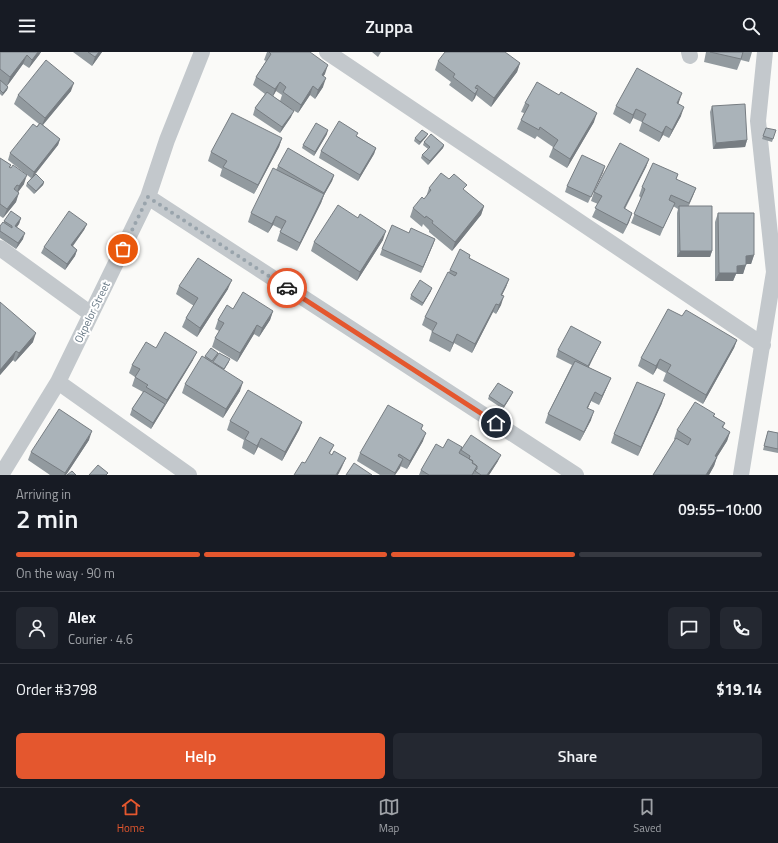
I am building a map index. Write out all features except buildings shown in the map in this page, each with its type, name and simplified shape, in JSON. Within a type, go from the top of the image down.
[{"type":"street","name":"Okpelor Street","points":[[1,475],[58,382],[148,197],[202,52]]},
{"type":"street","points":[[327,52],[763,345]]},
{"type":"street","points":[[741,475],[774,272],[758,121],[765,52]]},
{"type":"street","points":[[148,197],[576,475]]},
{"type":"street","points":[[0,248],[92,314]]},
{"type":"street","points":[[58,382],[189,475]]},
{"type":"way so far","points":[[123,249],[148,197],[287,288]]},
{"type":"route","points":[[287,288],[496,423]]}]
